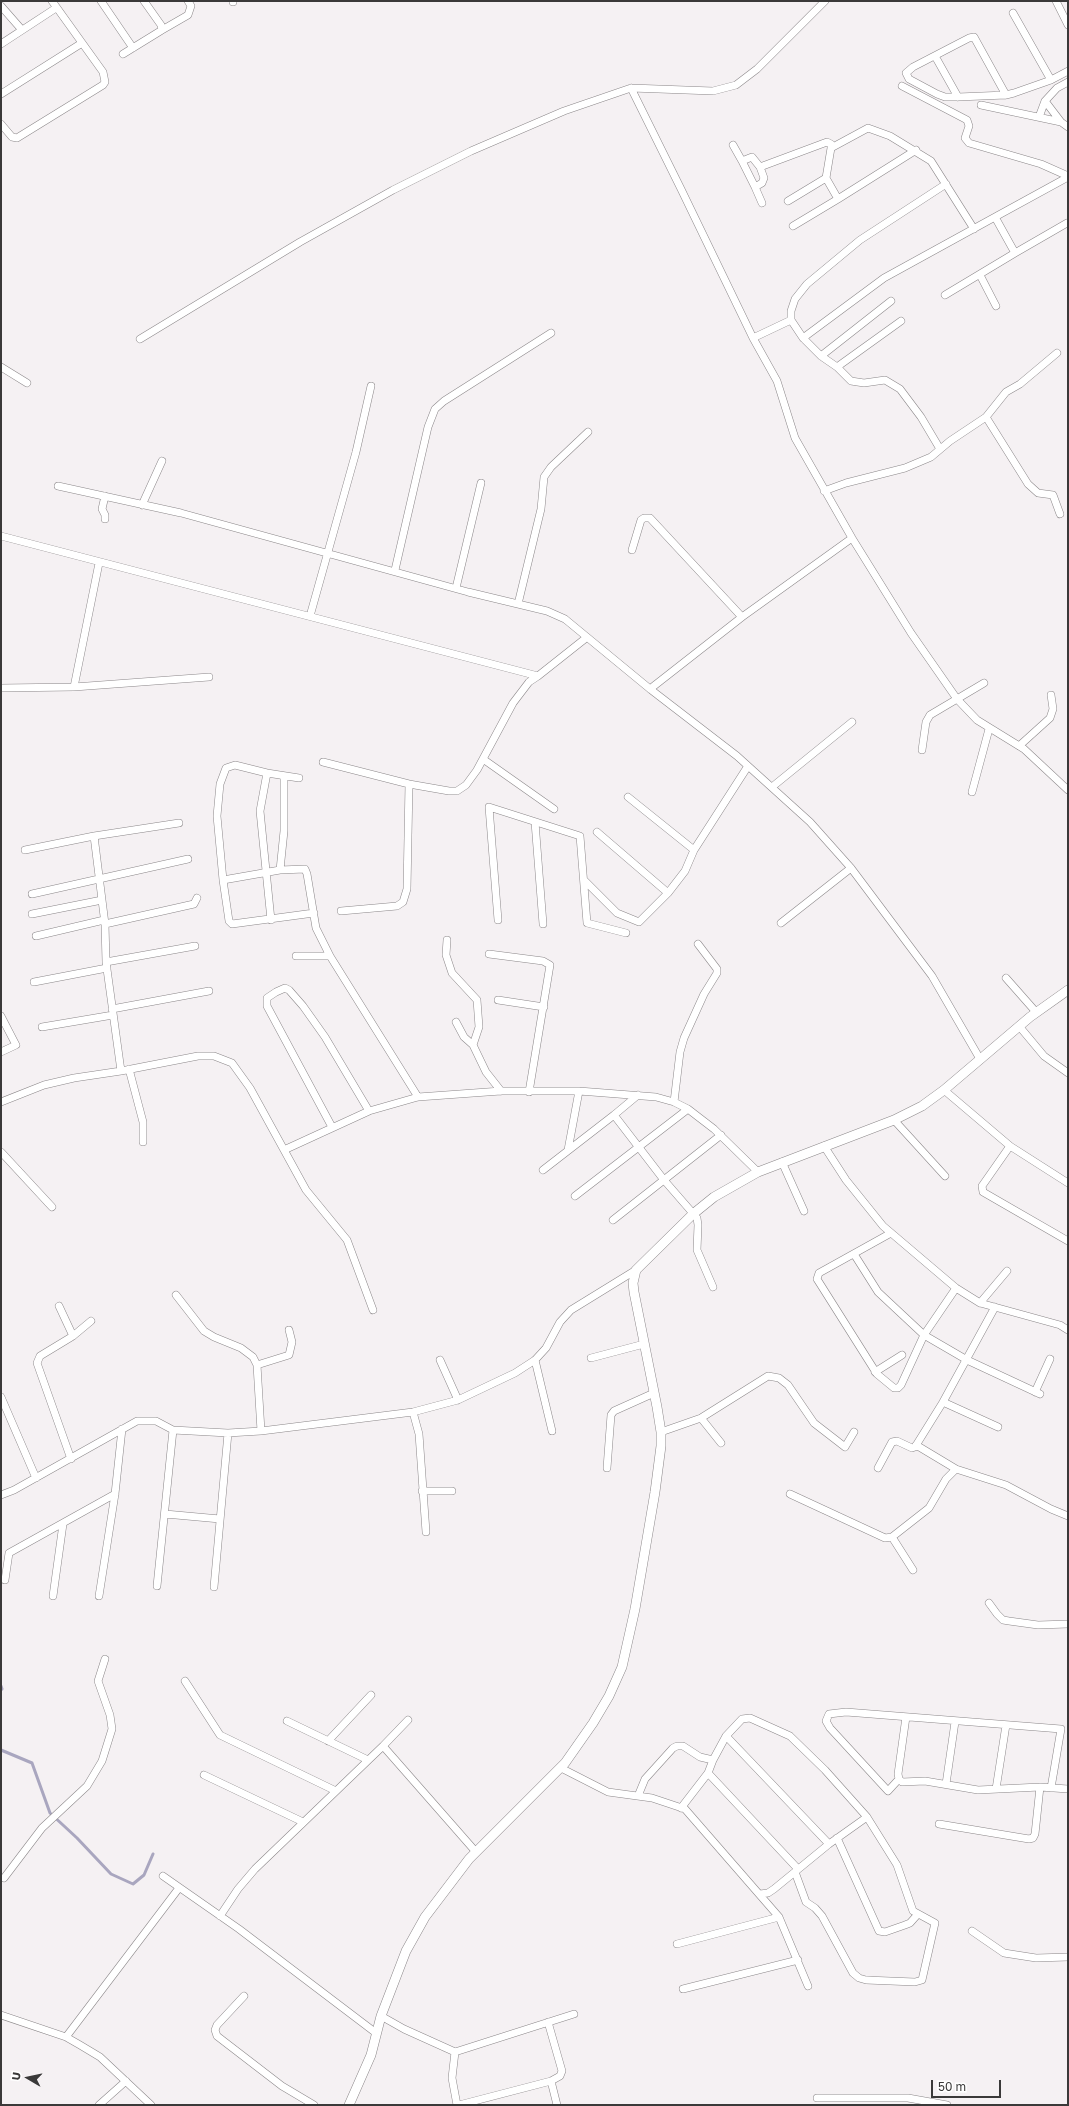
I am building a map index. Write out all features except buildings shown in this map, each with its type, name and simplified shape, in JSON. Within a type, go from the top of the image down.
[{"type":"street","points":[[1,124],[12,137],[17,138],[103,85],[105,75],[52,1]]},
{"type":"street","points":[[101,1],[133,48]]},
{"type":"street","points":[[144,1],[161,25],[162,30]]},
{"type":"street","points":[[123,54],[188,15],[191,6],[188,1]]},
{"type":"street","points":[[140,339],[300,242],[393,190],[471,151],[557,114],[630,88],[713,91],[736,85],[757,69],[825,1]]},
{"type":"street","points":[[1056,1],[1068,25]]},
{"type":"street","points":[[1,6],[22,30]]},
{"type":"street","points":[[1,44],[56,8]]},
{"type":"street","points":[[1013,13],[1051,80]]},
{"type":"street","points":[[1006,94],[974,37],[969,38],[908,70],[907,76],[945,97],[1006,94],[1027,90],[1068,71]]},
{"type":"street","points":[[1,94],[82,43]]},
{"type":"street","points":[[935,56],[958,97]]},
{"type":"street","points":[[1039,117],[1045,101],[1057,88],[1068,82]]},
{"type":"street","points":[[902,86],[967,120],[969,126],[965,138],[969,143],[1041,164],[1068,176]]},
{"type":"street","points":[[630,88],[753,338],[777,381],[795,438],[824,491],[911,634],[957,698],[977,720],[989,729],[1019,746],[1068,790]]},
{"type":"street","points":[[1045,101],[1061,122],[1068,127]]},
{"type":"street","points":[[981,105],[1061,122]]},
{"type":"street","points":[[831,148],[868,128],[874,129],[916,150],[931,161],[974,229]]},
{"type":"street","points":[[760,167],[827,142],[830,144],[831,148],[826,178],[838,200]]},
{"type":"street","points":[[733,145],[762,203]]},
{"type":"street","points":[[793,226],[838,200],[916,150]]},
{"type":"street","points":[[742,161],[752,157],[760,167],[764,178],[762,183],[755,187]]},
{"type":"street","points":[[803,338],[884,278],[1068,176]]},
{"type":"street","points":[[788,201],[826,178]]},
{"type":"street","points":[[940,448],[921,417],[900,389],[885,380],[864,383],[851,381],[838,367],[821,356],[803,338],[791,320],[791,311],[795,299],[807,284],[860,240],[946,184]]},
{"type":"street","points":[[995,217],[1015,253]]},
{"type":"street","points":[[945,295],[1067,223]]},
{"type":"street","points":[[980,275],[996,306]]},
{"type":"street","points":[[821,356],[891,301]]},
{"type":"street","points":[[753,338],[791,320]]},
{"type":"street","points":[[838,367],[901,321]]},
{"type":"street","points":[[395,570],[428,427],[435,410],[444,401],[551,333]]},
{"type":"street","points":[[824,491],[846,482],[911,466],[931,457],[940,448],[986,417],[1006,392],[1020,384],[1057,353]]},
{"type":"street","points":[[1,367],[28,383]]},
{"type":"street","points":[[310,616],[356,452],[371,386]]},
{"type":"street","points":[[986,417],[1028,484],[1038,493],[1053,495],[1060,514]]},
{"type":"street","points":[[518,604],[541,509],[544,477],[551,468],[588,432]]},
{"type":"street","points":[[142,505],[162,461]]},
{"type":"street","points":[[456,588],[481,483]]},
{"type":"street","points":[[58,486],[181,513],[557,615],[748,766],[810,822],[850,868],[932,976],[980,1059]]},
{"type":"street","points":[[105,496],[102,509],[105,519]]},
{"type":"street","points":[[632,550],[640,522],[644,518],[650,518],[742,617]]},
{"type":"street","points":[[1,536],[99,563],[310,616],[538,676]]},
{"type":"street","points":[[650,689],[742,617],[852,538]]},
{"type":"street","points":[[74,687],[99,563]]},
{"type":"street","points":[[323,762],[409,784],[448,791],[457,791],[470,780],[513,703],[529,682],[586,638]]},
{"type":"street","points":[[1,688],[74,687],[209,677]]},
{"type":"street","points":[[922,750],[926,722],[930,715],[984,683]]},
{"type":"street","points":[[1019,746],[1050,718],[1053,709],[1051,695]]},
{"type":"street","points":[[772,787],[852,722]]},
{"type":"street","points":[[972,792],[989,729]]},
{"type":"street","points":[[483,759],[554,809]]},
{"type":"street","points":[[299,778],[267,773],[235,765],[228,766],[224,772],[218,797],[217,816],[222,880],[231,923],[271,920],[314,913]]},
{"type":"street","points":[[584,880],[617,912],[639,922],[668,893],[685,871],[694,850],[748,766]]},
{"type":"street","points":[[267,773],[260,811],[268,873],[271,920]]},
{"type":"street","points":[[280,870],[284,831],[284,776]]},
{"type":"street","points":[[341,911],[397,906],[403,902],[407,889],[409,784]]},
{"type":"street","points":[[628,797],[694,850]]},
{"type":"street","points":[[498,920],[489,807],[580,836],[587,923],[626,933]]},
{"type":"street","points":[[534,822],[543,924]]},
{"type":"street","points":[[25,850],[94,836],[179,823]]},
{"type":"street","points":[[597,832],[668,893]]},
{"type":"street","points":[[94,836],[98,878],[102,900],[106,965],[121,1071]]},
{"type":"street","points":[[32,894],[188,859]]},
{"type":"street","points":[[781,923],[850,868]]},
{"type":"street","points":[[222,880],[280,870],[301,869],[306,871],[317,932],[330,956],[418,1097]]},
{"type":"street","points":[[36,936],[194,904],[197,898]]},
{"type":"street","points":[[32,914],[102,900]]},
{"type":"street","points":[[447,940],[446,955],[452,973],[477,1000],[479,1026],[473,1045]]},
{"type":"street","points":[[674,1102],[683,1042],[704,994],[717,973],[717,969],[698,944]]},
{"type":"street","points":[[34,982],[195,946]]},
{"type":"street","points":[[489,954],[548,962],[550,969],[529,1092]]},
{"type":"street","points":[[296,956],[330,956]]},
{"type":"street","points":[[1006,978],[1036,1012]]},
{"type":"street","points":[[332,1127],[266,1006],[267,998],[285,988],[289,990],[304,1006],[325,1037],[369,1111]]},
{"type":"street","points":[[1,1495],[14,1490],[71,1459],[132,1422],[143,1420],[156,1421],[173,1430],[228,1433],[261,1431],[413,1412],[458,1400],[515,1373],[535,1360],[546,1348],[560,1322],[571,1310],[636,1270],[694,1214],[714,1197],[758,1172],[894,1120],[922,1106],[944,1090],[1036,1012],[1068,990]]},
{"type":"street","points":[[42,1027],[209,991]]},
{"type":"street","points":[[498,1000],[544,1006]]},
{"type":"street","points":[[1,1016],[16,1045],[1,1052]]},
{"type":"street","points":[[456,1022],[464,1037],[473,1045],[486,1072],[501,1091]]},
{"type":"street","points":[[1019,1026],[1044,1056],[1068,1073]]},
{"type":"street","points":[[1,1102],[44,1085],[74,1078],[121,1071],[198,1056],[214,1056],[227,1060],[240,1072],[306,1190],[347,1240],[373,1310]]},
{"type":"street","points":[[129,1069],[143,1126],[143,1142]]},
{"type":"street","points":[[944,1090],[1010,1146],[1068,1183]]},
{"type":"street","points":[[284,1150],[369,1111],[418,1097],[501,1091],[579,1091],[656,1097],[674,1102],[688,1109],[721,1135],[758,1172]]},
{"type":"street","points":[[568,1150],[579,1091]]},
{"type":"street","points":[[543,1170],[614,1116],[638,1095]]},
{"type":"street","points":[[575,1196],[688,1109]]},
{"type":"street","points":[[614,1116],[664,1180],[694,1214],[698,1225],[697,1250],[714,1287]]},
{"type":"street","points":[[894,1120],[945,1176]]},
{"type":"street","points":[[613,1220],[721,1135]]},
{"type":"street","points":[[824,1146],[846,1180],[883,1226],[956,1288],[980,1303],[1060,1325],[1068,1330]]},
{"type":"street","points":[[1010,1146],[982,1186],[983,1192],[1068,1241]]},
{"type":"street","points":[[1,1152],[52,1207]]},
{"type":"street","points":[[782,1162],[804,1212]]},
{"type":"street","points":[[891,1233],[819,1273],[817,1280],[875,1372],[894,1388],[898,1388],[924,1335],[956,1288]]},
{"type":"street","points":[[854,1254],[878,1292],[924,1335],[967,1360],[1038,1393],[1050,1359]]},
{"type":"street","points":[[349,2105],[371,2055],[381,2016],[414,1934],[436,1902],[476,1852],[561,1768],[581,1743],[612,1690],[619,1674],[628,1643],[656,1492],[661,1432],[634,1292],[633,1283],[636,1270]]},
{"type":"street","points":[[980,1303],[1007,1271]]},
{"type":"street","points":[[176,1295],[204,1331],[214,1337],[241,1348],[253,1357],[258,1365],[261,1431]]},
{"type":"street","points":[[59,1306],[73,1336]]},
{"type":"street","points":[[878,1468],[892,1442],[897,1441],[912,1448],[916,1445],[943,1402],[995,1307]]},
{"type":"street","points":[[71,1459],[37,1361],[40,1356],[73,1336],[91,1321]]},
{"type":"street","points":[[258,1365],[288,1355],[292,1342],[289,1330]]},
{"type":"street","points":[[591,1358],[644,1344]]},
{"type":"street","points":[[875,1372],[902,1355]]},
{"type":"street","points":[[440,1360],[458,1400]]},
{"type":"street","points":[[535,1360],[552,1431]]},
{"type":"street","points":[[661,1432],[701,1418],[765,1377],[772,1376],[779,1378],[788,1385],[814,1423],[845,1448],[854,1432]]},
{"type":"street","points":[[607,1468],[611,1415],[614,1411],[654,1393]]},
{"type":"street","points":[[1,1398],[36,1478]]},
{"type":"street","points":[[943,1402],[998,1426]]},
{"type":"street","points":[[413,1412],[419,1434],[426,1532]]},
{"type":"street","points":[[701,1418],[721,1443]]},
{"type":"street","points":[[99,1596],[115,1494],[122,1429]]},
{"type":"street","points":[[157,1586],[173,1430]]},
{"type":"street","points":[[214,1587],[228,1433]]},
{"type":"street","points":[[916,1445],[956,1469],[1006,1485],[1051,1509],[1068,1516]]},
{"type":"street","points":[[790,1494],[876,1535],[885,1538],[892,1537],[929,1508],[946,1479],[956,1469]]},
{"type":"street","points":[[422,1491],[452,1491]]},
{"type":"street","points":[[5,1580],[7,1557],[9,1553],[115,1494]]},
{"type":"street","points":[[165,1514],[220,1519]]},
{"type":"street","points":[[53,1596],[63,1524]]},
{"type":"street","points":[[892,1537],[913,1570]]},
{"type":"street","points":[[989,1603],[1003,1620],[1038,1625],[1068,1624]]},
{"type":"street","points":[[2,1878],[42,1828],[87,1786],[94,1777],[111,1737],[112,1721],[98,1681],[105,1659]]},
{"type":"street","points":[[185,1681],[220,1735],[336,1791]]},
{"type":"street","points":[[328,1741],[371,1695]]},
{"type":"street","points":[[899,1779],[888,1791],[826,1721],[829,1714],[846,1712],[955,1722],[1064,1729],[1051,1788]]},
{"type":"street","points":[[906,1717],[898,1774],[899,1779],[902,1782],[925,1781],[978,1790],[1040,1787],[1068,1789]]},
{"type":"street","points":[[681,1808],[708,1773],[726,1736],[739,1721],[745,1718],[750,1718],[790,1736],[825,1770],[867,1817],[897,1865],[913,1911],[936,1923],[922,1980],[915,1982],[860,1978],[853,1973],[822,1916],[815,1908],[806,1902],[797,1871],[708,1773]]},
{"type":"street","points":[[220,1916],[238,1889],[254,1869],[383,1746],[408,1720]]},
{"type":"street","points":[[287,1721],[368,1760]]},
{"type":"street","points":[[946,1784],[955,1722]]},
{"type":"street","points":[[996,1789],[1006,1725]]},
{"type":"street","points":[[726,1736],[829,1844]]},
{"type":"street","points":[[383,1746],[476,1852]]},
{"type":"street","points":[[638,1796],[645,1779],[677,1746],[683,1746],[700,1757],[713,1760]]},
{"type":"street","points":[[561,1768],[608,1792],[652,1798],[685,1809],[779,1917],[808,1986]]},
{"type":"street","points":[[204,1775],[303,1822]]},
{"type":"street","points":[[939,1824],[1029,1839],[1033,1838],[1040,1787]]},
{"type":"street","points":[[760,1894],[768,1893],[829,1844],[867,1817]]},
{"type":"street","points":[[837,1838],[880,1931],[885,1932],[910,1923],[918,1914]]},
{"type":"street","points":[[163,1876],[220,1916],[376,2033]]},
{"type":"street","points":[[66,2037],[179,1888]]},
{"type":"street","points":[[677,1944],[779,1917]]},
{"type":"street","points":[[972,1931],[1004,1953],[1036,1958],[1068,1957]]},
{"type":"street","points":[[683,1989],[798,1960]]},
{"type":"street","points":[[244,1996],[216,2028],[217,2036],[282,2086],[314,2105]]},
{"type":"street","points":[[381,2016],[404,2029],[455,2052],[574,2014]]},
{"type":"street","points":[[1,2015],[66,2037],[100,2057],[151,2105]]},
{"type":"street","points":[[455,2052],[452,2078],[458,2105],[551,2081],[561,2075],[562,2071],[548,2022]]},
{"type":"street","points":[[99,2105],[126,2081]]},
{"type":"street","points":[[551,2081],[557,2105]]},
{"type":"street","points":[[817,2098],[908,2098],[947,2105]]},
{"type":"waterway","points":[[1,1686],[1,1690]]},
{"type":"waterway","points":[[1,1750],[32,1763],[50,1813],[77,1838],[111,1874],[133,1884],[144,1875],[153,1854]]}]
